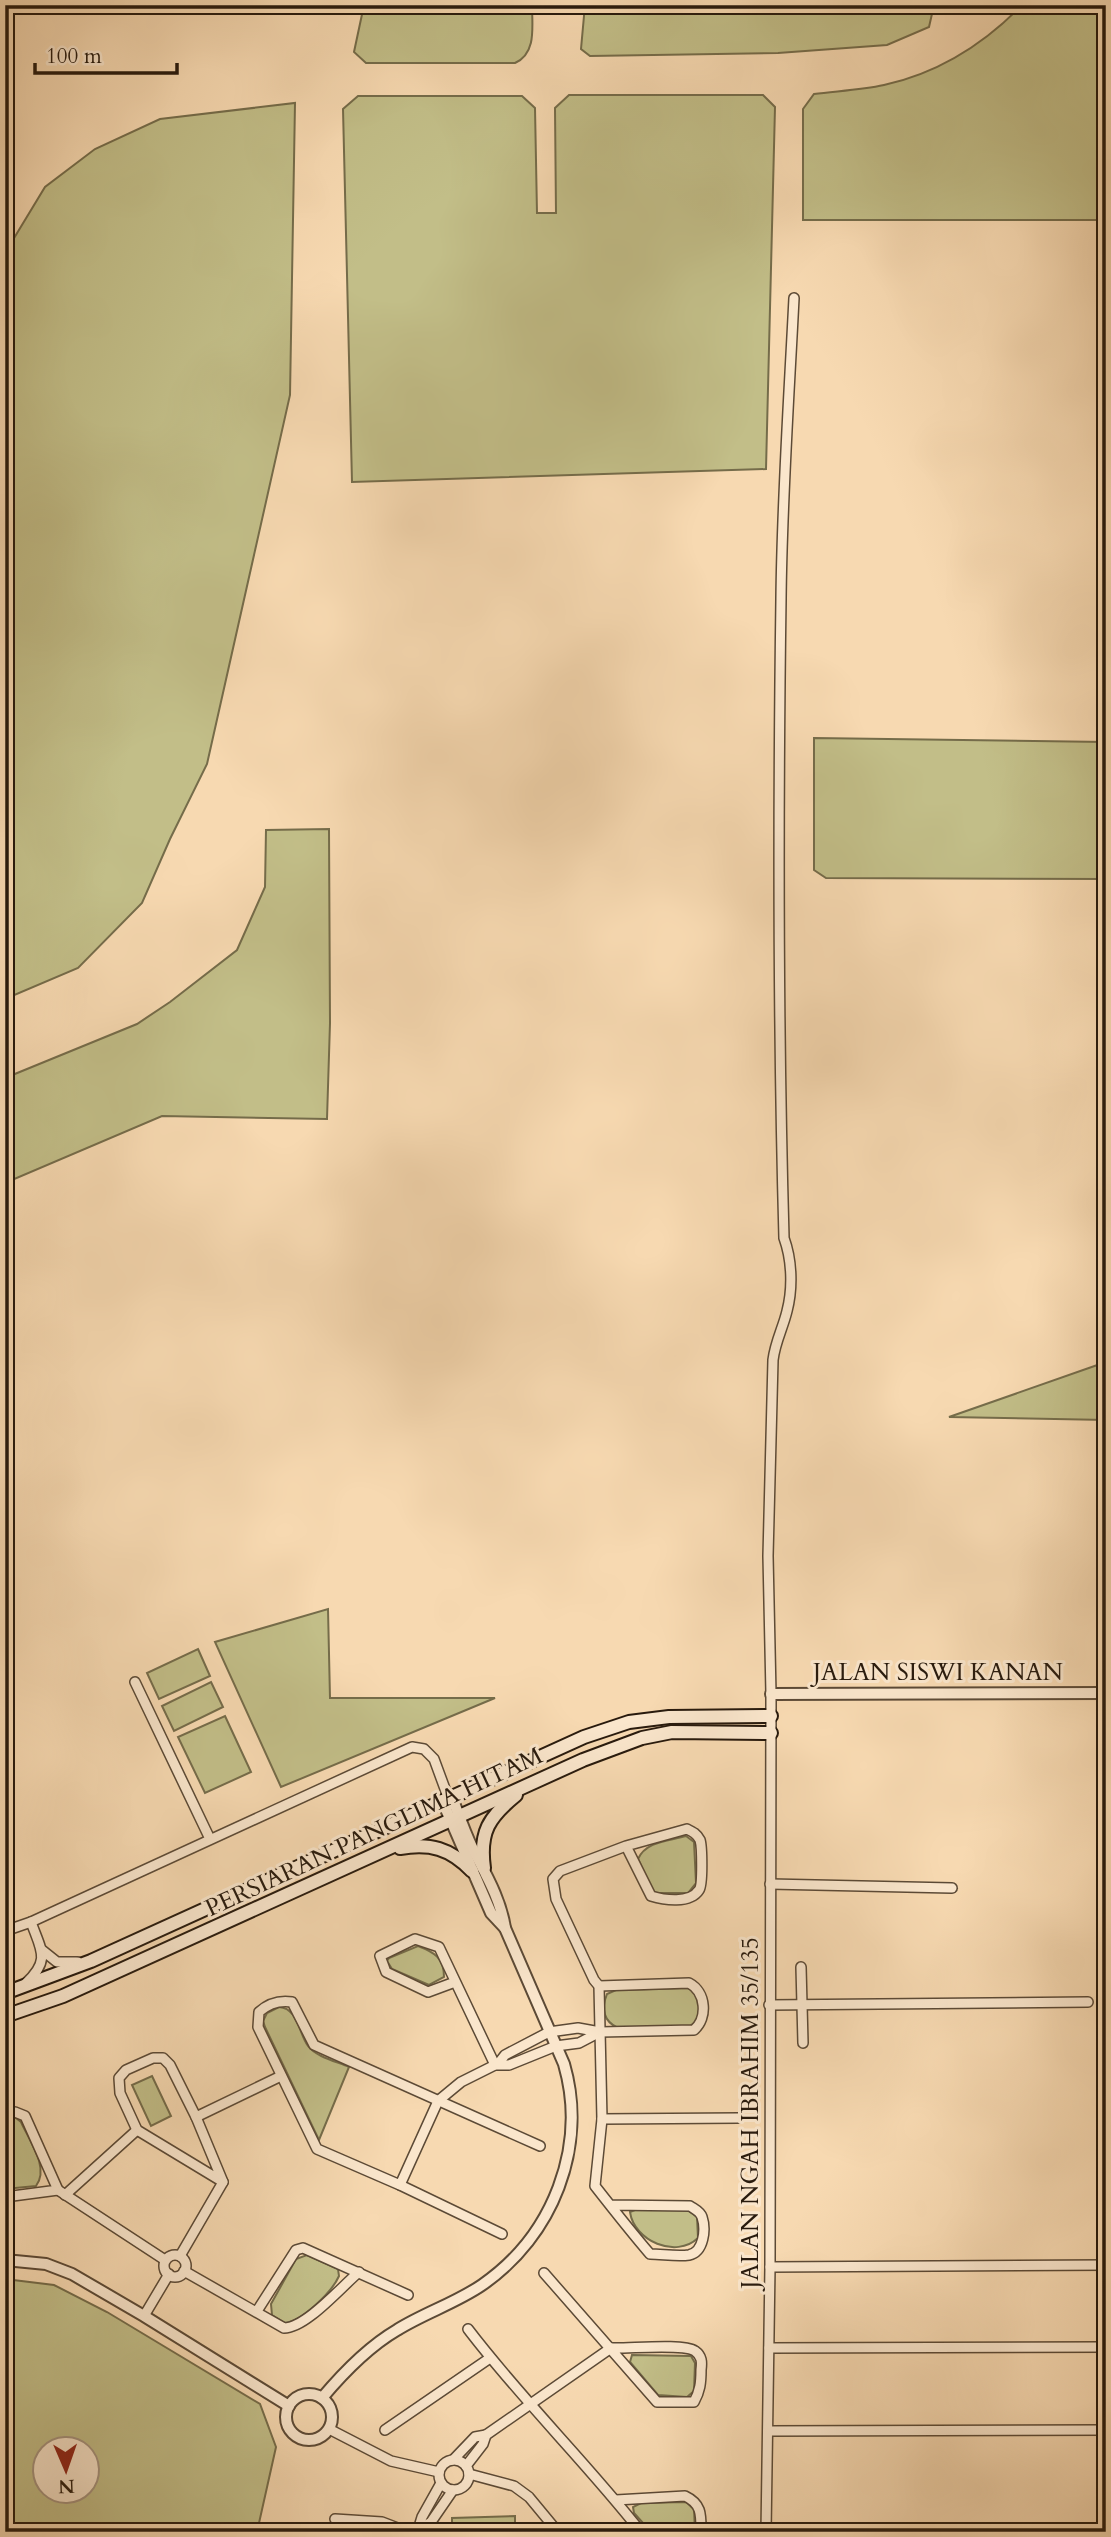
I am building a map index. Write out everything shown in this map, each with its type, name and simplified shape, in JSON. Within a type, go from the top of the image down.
[{"type":"main road","name":"PERSIARAN PANGLIMA HITAM","points":[[5,1993],[91,1961],[584,1737],[629,1722],[669,1717],[771,1716]]},
{"type":"main road","name":"PERSIARAN PANGLIMA HITAM","points":[[5,2016],[64,1996],[583,1760],[652,1736],[672,1732],[771,1733]]},
{"type":"main road","points":[[384,1850],[421,1845],[448,1851],[478,1869],[487,1825],[499,1809],[530,1784]]},
{"type":"street","name":"JALAN NGAH IBRAHIM 35/135","points":[[766,2532],[770,2267],[771,1694],[768,1556],[773,1360],[775,1341],[788,1310],[790,1289],[790,1253],[784,1238],[781,1117],[780,599],[794,298]]},
{"type":"street","points":[[135,1682],[210,1839]]},
{"type":"street","name":"JALAN SISWI KANAN","points":[[771,1694],[1106,1693]]},
{"type":"street","points":[[5,1931],[412,1747],[424,1749],[434,1759],[447,1798],[478,1869],[491,1913],[505,1928],[570,2085],[570,2150],[561,2183],[549,2210],[512,2261],[481,2286],[396,2330],[375,2344],[322,2399]]},
{"type":"street","points":[[610,2205],[690,2206],[702,2217],[700,2248],[689,2255],[650,2254],[610,2205],[595,2186],[601,2119],[599,1986],[556,1899],[553,1879],[560,1871],[626,1846],[687,1829],[697,1835],[701,1843],[700,1890],[683,1899],[651,1896],[626,1846]]},
{"type":"street","points":[[770,1884],[952,1888]]},
{"type":"street","points":[[30,1922],[42,1950],[57,1962],[91,1961]]},
{"type":"street","points":[[455,1982],[428,1992],[386,1972],[380,1956],[415,1939],[439,1947],[496,2064]]},
{"type":"street","points":[[19,1989],[39,1970],[42,1950]]},
{"type":"street","points":[[801,1967],[803,2043]]},
{"type":"street","points":[[400,2185],[438,2101],[461,2081],[496,2064],[505,2055],[550,2032],[578,2028],[600,2032],[694,2030],[700,2025],[703,2006],[701,1994],[697,1987],[690,1983],[599,1986]]},
{"type":"street","points":[[502,2234],[317,2149],[258,2027],[259,2012],[270,2004],[283,2000],[292,2002],[314,2045],[540,2146]]},
{"type":"street","points":[[769,2005],[1088,2002]]},
{"type":"street","points":[[496,2064],[509,2064],[556,2046],[579,2043],[600,2032]]},
{"type":"street","points":[[153,2058],[163,2058],[170,2065],[211,2150],[223,2182],[137,2130],[120,2092],[119,2078],[126,2070],[153,2058]]},
{"type":"street","points":[[196,2117],[281,2076]]},
{"type":"street","points":[[5,2113],[15,2112],[25,2116],[61,2192],[166,2260]]},
{"type":"street","points":[[601,2119],[739,2118]]},
{"type":"street","points":[[5,2197],[61,2192],[137,2130]]},
{"type":"street","points":[[191,2163],[207,2162],[211,2157],[211,2150]]},
{"type":"street","points":[[180,2256],[223,2182]]},
{"type":"street","points":[[257,2311],[296,2250],[310,2250],[408,2295]]},
{"type":"street","points":[[170,2256],[180,2256],[186,2264],[184,2271],[179,2276],[169,2274],[164,2266],[166,2260],[170,2256]]},
{"type":"street","points":[[5,2260],[46,2264],[72,2274],[289,2406]]},
{"type":"street","points":[[770,2267],[1106,2265]]},
{"type":"street","points":[[184,2271],[284,2328],[292,2328],[304,2320],[359,2272]]},
{"type":"street","points":[[414,2531],[441,2483],[439,2472],[444,2464],[453,2460],[475,2437],[486,2435],[611,2348],[691,2348],[702,2359],[701,2388],[694,2402],[657,2402],[611,2348],[544,2273]]},
{"type":"street","points":[[144,2316],[169,2274]]},
{"type":"street","points":[[468,2329],[641,2532]]},
{"type":"street","points":[[769,2348],[1106,2347]]},
{"type":"street","points":[[384,2430],[490,2358]]},
{"type":"street","points":[[311,2394],[322,2399],[330,2406],[332,2414],[329,2429],[318,2438],[304,2439],[297,2436],[288,2425],[289,2406],[303,2395],[311,2394]]},
{"type":"street","points":[[329,2429],[391,2461],[439,2472]]},
{"type":"street","points":[[768,2431],[1106,2430]]},
{"type":"street","points":[[335,2519],[382,2522],[414,2531],[431,2522],[453,2490],[466,2484],[467,2470],[486,2435]]},
{"type":"street","points":[[453,2460],[467,2470],[514,2486],[529,2497],[558,2532]]},
{"type":"street","points":[[441,2483],[453,2490]]},
{"type":"street","points":[[616,2500],[685,2496],[695,2501],[701,2509],[701,2532]]},
{"type":"shaded area","points":[[364,5],[532,5],[532,38],[527,53],[515,63],[366,63],[354,52]]},
{"type":"shaded area","points":[[585,5],[934,5],[929,27],[887,45],[778,53],[590,56],[581,49]]},
{"type":"shaded area","points":[[1022,5],[1106,5],[1106,220],[803,220],[803,109],[814,94],[875,87],[923,73],[959,56],[992,33]]},
{"type":"shaded area","points":[[569,95],[763,95],[775,107],[766,469],[352,482],[343,109],[358,96],[522,96],[535,108],[537,213],[556,213],[555,108]]},
{"type":"shaded area","points":[[295,103],[290,395],[207,764],[142,903],[78,968],[5,999],[5,253],[45,187],[95,149],[160,119]]},
{"type":"shaded area","points":[[814,738],[1106,742],[1106,879],[826,878],[814,870]]},
{"type":"shaded area","points":[[329,829],[330,1023],[327,1119],[162,1116],[5,1183],[5,1078],[137,1024],[170,1002],[237,950],[265,887],[266,830]]},
{"type":"shaded area","points":[[1106,1362],[1106,1420],[949,1417]]},
{"type":"shaded area","points":[[328,1609],[330,1698],[495,1698],[281,1787],[215,1642]]},
{"type":"shaded area","points":[[198,1649],[210,1676],[159,1699],[147,1673]]},
{"type":"shaded area","points":[[211,1682],[223,1707],[174,1731],[162,1706]]},
{"type":"shaded area","points":[[225,1716],[251,1772],[205,1793],[178,1737]]},
{"type":"shaded area","points":[[686,1836],[694,1842],[696,1883],[688,1893],[656,1893],[652,1890],[638,1859],[652,1845]]},
{"type":"shaded area","points":[[418,1946],[433,1953],[442,1965],[444,1977],[429,1985],[392,1969],[387,1961]]},
{"type":"shaded area","points":[[689,1988],[697,1996],[700,2007],[698,2018],[690,2026],[618,2028],[606,2018],[604,2005],[607,1994],[616,1990]]},
{"type":"shaded area","points":[[279,2007],[285,2008],[294,2017],[312,2050],[349,2067],[319,2140],[263,2021],[267,2013]]},
{"type":"shaded area","points":[[152,2076],[171,2116],[151,2126],[132,2085]]},
{"type":"shaded area","points":[[5,2118],[16,2118],[21,2122],[33,2145],[41,2171],[36,2186],[5,2189]]},
{"type":"shaded area","points":[[686,2209],[697,2217],[698,2238],[679,2247],[668,2247],[647,2239],[633,2222],[630,2212],[635,2210]]},
{"type":"shaded area","points":[[307,2255],[338,2269],[339,2276],[316,2305],[300,2317],[285,2323],[272,2315],[271,2304],[296,2259]]},
{"type":"shaded area","points":[[5,2279],[54,2285],[107,2312],[260,2404],[276,2447],[257,2532],[5,2532]]},
{"type":"shaded area","points":[[632,2355],[691,2356],[695,2363],[694,2391],[687,2397],[658,2395],[630,2362]]},
{"type":"shaded area","points":[[686,2502],[694,2509],[695,2532],[651,2532],[634,2513],[633,2507],[641,2503]]},
{"type":"shaded area","points":[[515,2516],[515,2532],[452,2532],[452,2518]]}]
